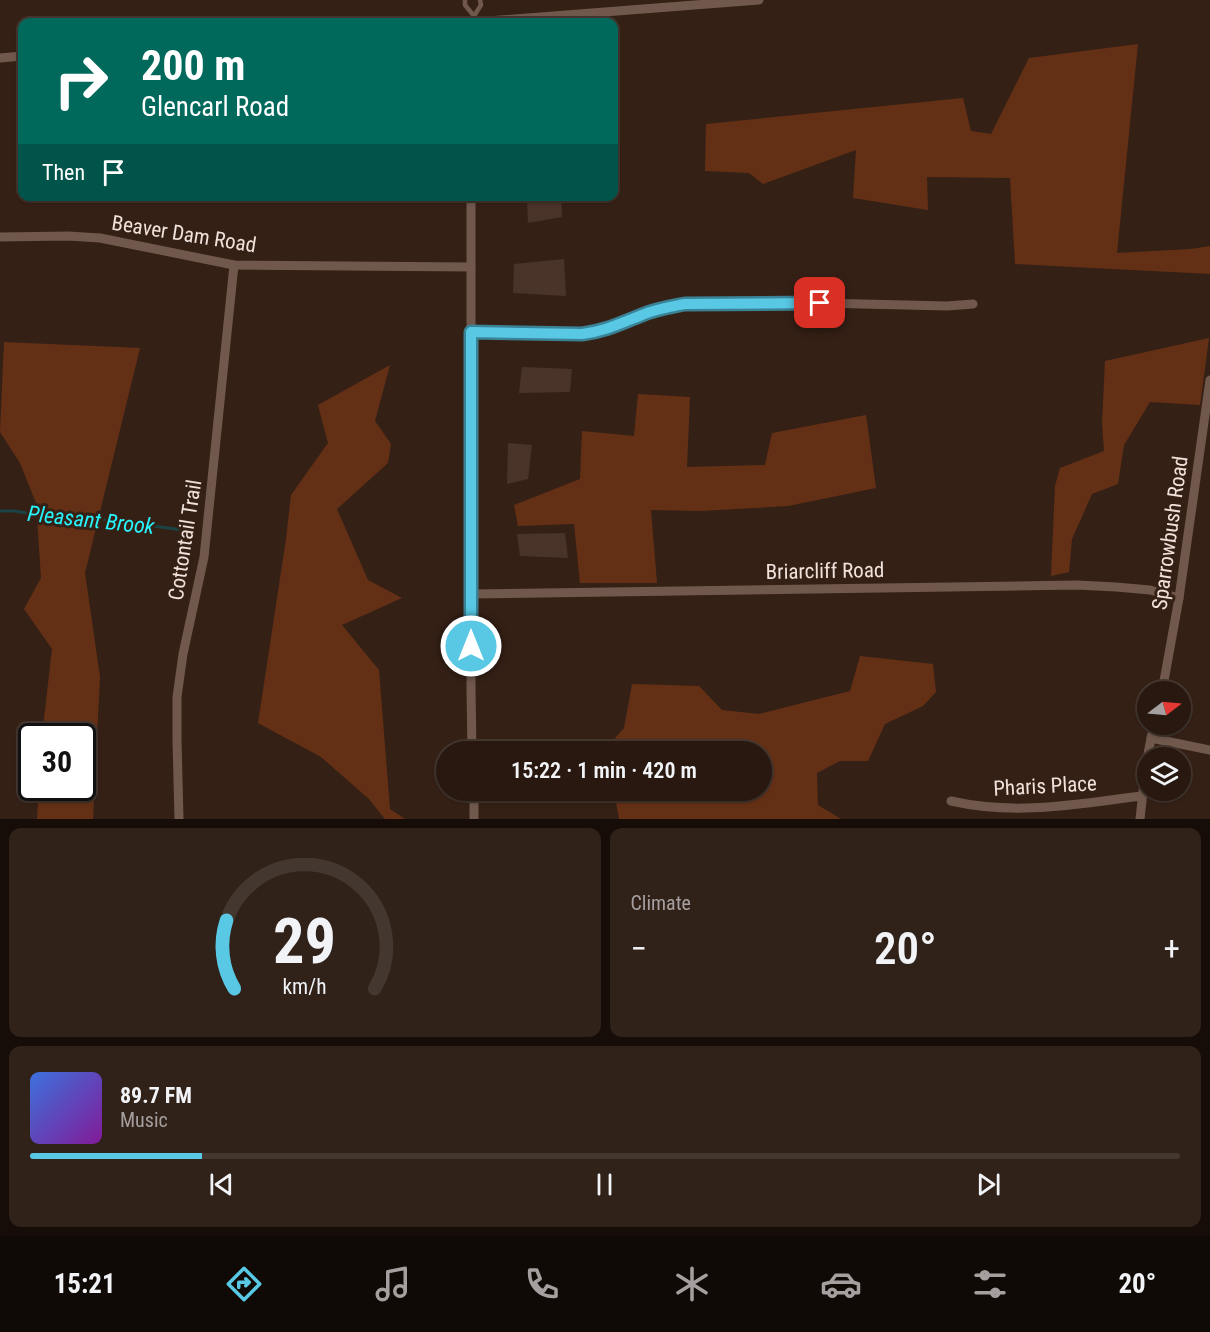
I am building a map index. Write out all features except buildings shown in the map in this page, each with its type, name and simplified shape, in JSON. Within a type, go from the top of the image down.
[{"type":"street","points":[[502,18],[759,0]]},
{"type":"street","points":[[0,58],[18,56]]},
{"type":"street","points":[[471,201],[472,741]]},
{"type":"street","name":"Beaver Dam Road","points":[[0,237],[100,238],[234,265],[471,267]]},
{"type":"street","name":"Cottontail Trail","points":[[179,819],[177,697],[183,654],[204,557],[234,265]]},
{"type":"street","points":[[471,332],[582,334],[599,332],[663,308],[685,304],[820,303],[947,306],[973,304]]},
{"type":"street","name":"Sparrowbush Road","points":[[1164,681],[1179,598],[1210,380]]},
{"type":"street","name":"Briarcliff Road","points":[[471,594],[1077,585],[1150,590],[1179,598]]},
{"type":"street","points":[[1150,747],[1152,735]]},
{"type":"street","points":[[1151,738],[1210,750]]},
{"type":"street","name":"Pharis Place","points":[[951,801],[1015,809],[1137,797]]},
{"type":"street","points":[[474,801],[474,819]]},
{"type":"street","points":[[1140,819],[1142,801]]},
{"type":"lane","points":[[465,0],[465,5],[473,18]]},
{"type":"lane","points":[[475,18],[481,5],[480,0]]},
{"type":"shaded area","points":[[1138,44],[1117,253],[1210,246],[1210,274],[1015,264],[1010,178],[927,177],[928,210],[853,198],[856,150],[763,184],[749,173],[705,171],[706,124],[963,98],[971,131],[991,134],[1029,58]]},
{"type":"shaded area","points":[[1209,338],[1200,405],[1150,402],[1124,445],[1118,484],[1092,494],[1072,539],[1069,572],[1051,576],[1055,486],[1060,468],[1104,451],[1102,424],[1105,361]]},
{"type":"shaded area","points":[[4,342],[140,348],[85,573],[100,677],[96,758],[96,723],[43,723],[52,649],[24,609],[41,578],[36,503],[20,463],[0,432]]},
{"type":"shaded area","points":[[390,365],[375,421],[391,444],[388,463],[337,509],[368,580],[402,598],[342,625],[379,670],[390,809],[405,819],[385,819],[369,799],[321,757],[258,723],[291,495],[328,443],[318,405]]},
{"type":"shaded area","points":[[638,394],[690,397],[687,467],[765,465],[772,433],[866,415],[876,488],[788,506],[701,511],[651,510],[657,583],[580,583],[574,524],[518,526],[514,505],[580,479],[582,431],[634,436]]},
{"type":"shaded area","points":[[860,656],[933,664],[936,692],[923,706],[885,724],[868,761],[840,761],[817,773],[818,805],[841,819],[619,819],[616,801],[772,801],[772,741],[613,741],[624,728],[632,684],[699,686],[722,710],[759,714],[850,691]]},
{"type":"shaded area","points":[[38,801],[94,801],[93,819],[37,819]]},
{"type":"waterway","name":"Pleasant Brook","points":[[0,511],[43,516],[70,515],[183,530]]},
{"type":"route","points":[[471,646],[471,332],[582,334],[599,332],[663,308],[685,304],[820,303]]}]
